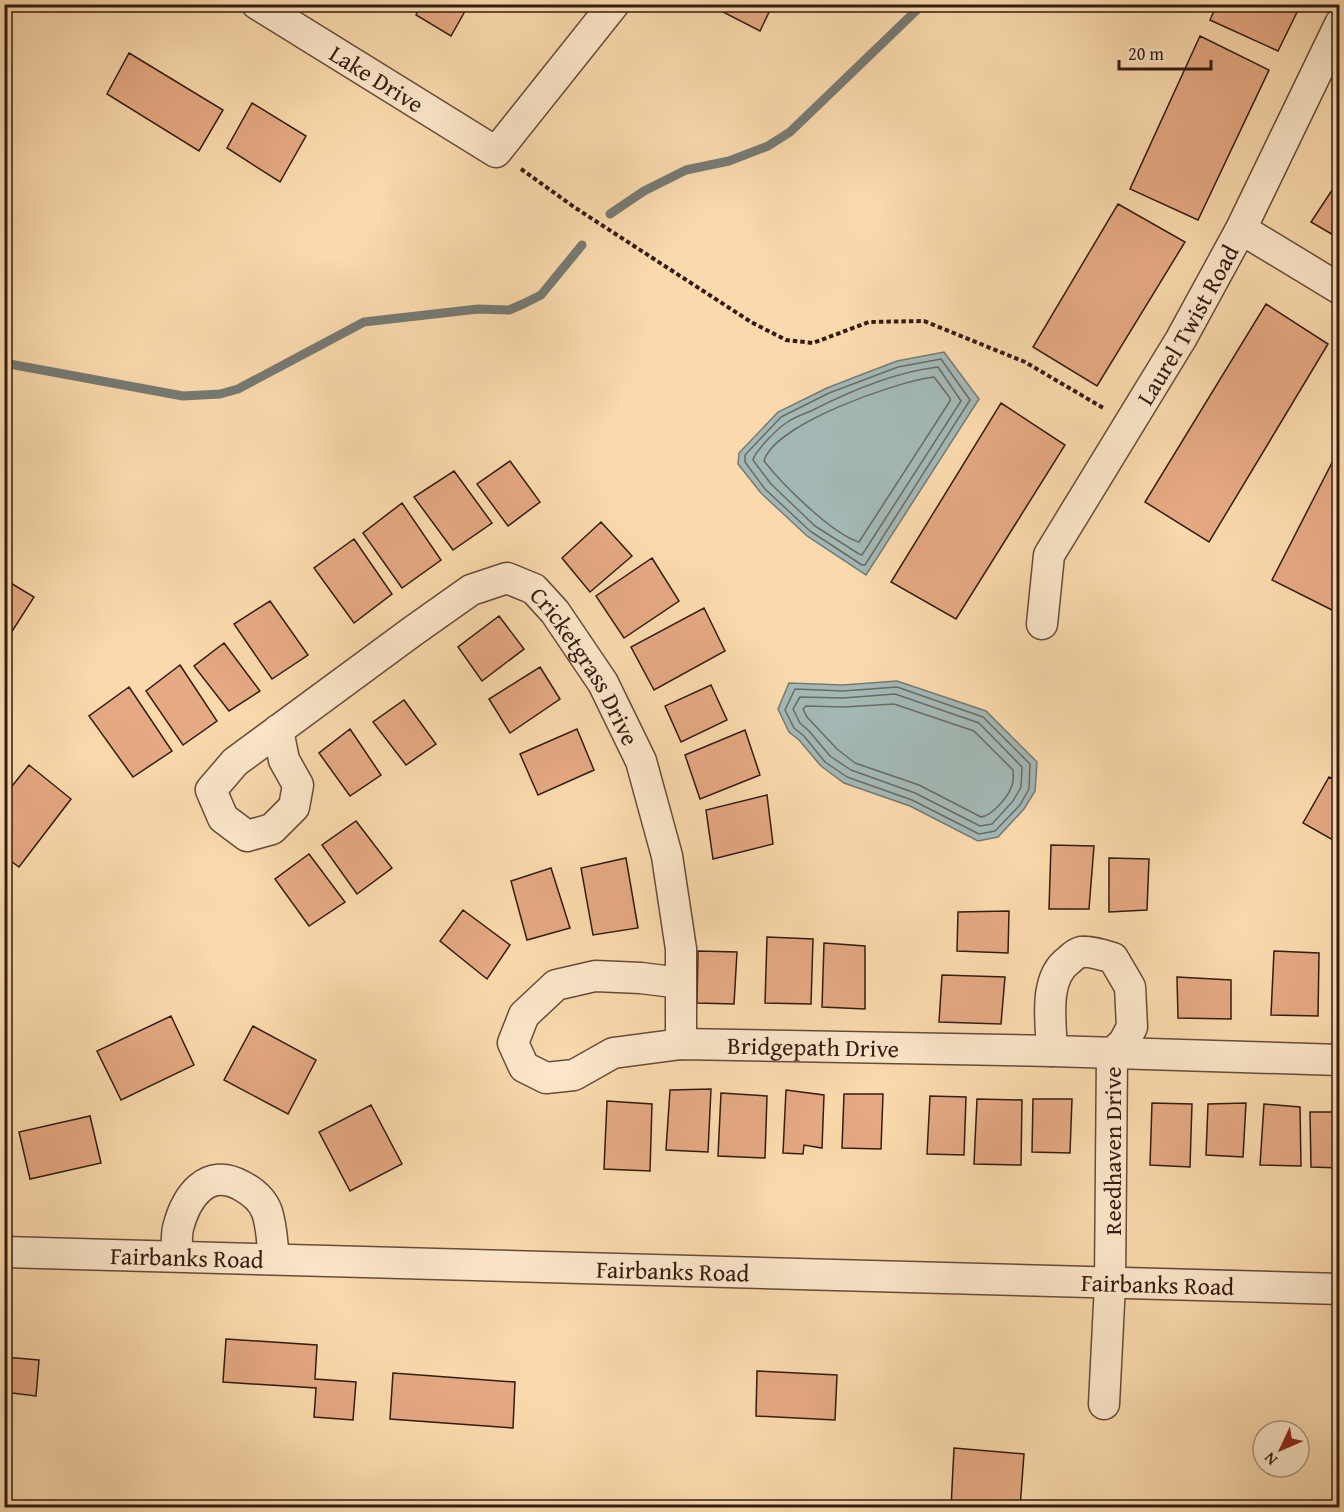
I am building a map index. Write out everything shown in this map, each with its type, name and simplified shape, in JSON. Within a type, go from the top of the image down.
[{"type":"street","name":"Lake Drive","points":[[257,4],[496,152]]},
{"type":"street","points":[[496,152],[614,4]]},
{"type":"street","name":"Laurel Twist Road","points":[[1042,624],[1049,555],[1181,339],[1241,229],[1340,24]]},
{"type":"street","points":[[1241,229],[1340,289]]},
{"type":"street","name":"Cricketgrass Drive","points":[[278,730],[471,590],[507,578],[534,589],[555,612],[603,683],[641,761],[667,856],[681,949],[681,1044]]},
{"type":"street","name":"Reedhaven Drive","points":[[1052,1051],[1050,1006],[1059,967],[1079,952],[1096,953],[1113,958],[1130,987],[1132,1027],[1124,1042],[1112,1054],[1110,1284],[1104,1404]]},
{"type":"street","name":"Bridgepath Drive","points":[[681,982],[595,976],[555,985],[524,1015],[513,1043],[524,1067],[546,1078],[574,1075],[613,1053],[681,1044],[1052,1051],[1340,1060]]},
{"type":"street","points":[[177,1256],[177,1230],[190,1198],[201,1186],[215,1180],[232,1180],[257,1196],[266,1210],[274,1258]]},
{"type":"street","name":"Fairbanks Road","points":[[4,1252],[1340,1289]]},
{"type":"path","points":[[496,152],[574,207],[751,322],[786,340],[813,343],[868,322],[924,321],[1025,362],[1129,423]]},
{"type":"water","points":[[944,352],[979,399],[866,575],[807,536],[761,493],[738,464],[739,453],[778,412],[827,388],[897,361]]},
{"type":"water","points":[[897,681],[986,711],[1037,762],[1035,791],[1024,809],[998,837],[978,841],[910,806],[844,783],[821,766],[789,732],[778,709],[789,683],[843,685]]},
{"type":"building","points":[[421,4],[469,4],[451,36],[416,15]]},
{"type":"building","points":[[725,4],[773,4],[760,31],[721,11]]},
{"type":"building","points":[[1217,4],[1301,4],[1278,51],[1210,20]]},
{"type":"building","points":[[1200,36],[1269,70],[1198,220],[1130,189]]},
{"type":"building","points":[[129,53],[223,110],[199,151],[107,94]]},
{"type":"building","points":[[252,103],[306,136],[280,182],[227,148]]},
{"type":"building","points":[[1340,178],[1340,239],[1311,222]]},
{"type":"building","points":[[1118,204],[1185,242],[1097,386],[1033,347]]},
{"type":"building","points":[[1266,304],[1328,344],[1209,542],[1145,502]]},
{"type":"building","points":[[1001,403],[1065,445],[956,619],[891,582]]},
{"type":"building","points":[[1340,447],[1340,611],[1338,613],[1272,580]]},
{"type":"building","points":[[510,461],[540,502],[508,526],[477,484]]},
{"type":"building","points":[[454,471],[492,523],[453,550],[414,497]]},
{"type":"building","points":[[402,503],[441,560],[402,588],[363,533]]},
{"type":"building","points":[[601,522],[632,556],[590,592],[562,558]]},
{"type":"building","points":[[354,539],[392,594],[354,623],[314,568]]},
{"type":"building","points":[[652,558],[679,601],[624,638],[596,596]]},
{"type":"building","points":[[4,579],[34,597],[4,644]]},
{"type":"building","points":[[270,601],[308,655],[272,679],[234,624]]},
{"type":"building","points":[[704,608],[725,651],[654,690],[631,647]]},
{"type":"building","points":[[499,616],[524,649],[482,681],[458,647]]},
{"type":"building","points":[[224,643],[260,691],[229,711],[194,666]]},
{"type":"building","points":[[180,665],[217,721],[183,745],[146,691]]},
{"type":"building","points":[[540,667],[560,699],[510,733],[489,699]]},
{"type":"building","points":[[711,685],[727,720],[681,742],[665,706]]},
{"type":"building","points":[[129,687],[172,751],[133,777],[89,716]]},
{"type":"building","points":[[404,700],[436,744],[406,765],[373,722]]},
{"type":"building","points":[[350,729],[381,775],[350,796],[319,753]]},
{"type":"building","points":[[577,729],[594,770],[538,795],[520,754]]},
{"type":"building","points":[[745,730],[760,775],[700,799],[685,755]]},
{"type":"building","points":[[29,765],[71,799],[19,867],[4,856],[4,796]]},
{"type":"building","points":[[1329,777],[1340,783],[1340,844],[1303,823]]},
{"type":"building","points":[[767,795],[773,844],[713,859],[706,810]]},
{"type":"building","points":[[356,821],[392,868],[357,894],[322,845]]},
{"type":"building","points":[[1051,845],[1094,846],[1089,909],[1049,909]]},
{"type":"building","points":[[309,854],[345,902],[309,926],[275,879]]},
{"type":"building","points":[[626,858],[638,928],[593,935],[581,868]]},
{"type":"building","points":[[1109,858],[1149,859],[1147,910],[1109,912]]},
{"type":"building","points":[[551,868],[570,928],[527,940],[511,881]]},
{"type":"building","points":[[463,910],[510,945],[487,979],[440,941]]},
{"type":"building","points":[[1009,911],[1008,953],[957,951],[958,912]]},
{"type":"building","points":[[767,937],[813,939],[811,1004],[765,1003]]},
{"type":"building","points":[[824,943],[865,946],[865,1009],[822,1007]]},
{"type":"building","points":[[698,951],[737,952],[734,1004],[697,1003]]},
{"type":"building","points":[[1274,951],[1319,953],[1318,1016],[1271,1015]]},
{"type":"building","points":[[942,975],[1005,977],[1001,1024],[939,1022]]},
{"type":"building","points":[[1177,977],[1231,980],[1231,1019],[1178,1018]]},
{"type":"building","points":[[171,1016],[194,1065],[121,1100],[97,1051]]},
{"type":"building","points":[[253,1026],[316,1060],[288,1114],[224,1080]]},
{"type":"building","points":[[711,1089],[708,1152],[666,1150],[670,1090]]},
{"type":"building","points":[[786,1090],[824,1095],[822,1148],[804,1145],[803,1154],[783,1153]]},
{"type":"building","points":[[721,1093],[767,1096],[765,1158],[718,1156]]},
{"type":"building","points":[[844,1094],[883,1094],[881,1149],[842,1148]]},
{"type":"building","points":[[930,1096],[966,1097],[964,1155],[927,1154]]},
{"type":"building","points":[[977,1099],[1022,1100],[1021,1165],[974,1164]]},
{"type":"building","points":[[1033,1099],[1072,1099],[1070,1153],[1032,1152]]},
{"type":"building","points":[[607,1101],[652,1104],[650,1171],[604,1169]]},
{"type":"building","points":[[1152,1103],[1192,1104],[1190,1167],[1150,1165]]},
{"type":"building","points":[[1246,1103],[1243,1157],[1206,1155],[1208,1104]]},
{"type":"building","points":[[1264,1104],[1300,1107],[1301,1166],[1260,1165]]},
{"type":"building","points":[[371,1105],[402,1164],[350,1191],[319,1132]]},
{"type":"building","points":[[1310,1112],[1340,1112],[1340,1168],[1311,1167]]},
{"type":"building","points":[[90,1116],[101,1163],[30,1179],[19,1132]]},
{"type":"building","points":[[226,1339],[317,1345],[315,1379],[356,1382],[353,1420],[314,1417],[316,1388],[223,1382]]},
{"type":"building","points":[[4,1357],[39,1360],[36,1396],[4,1392]]},
{"type":"building","points":[[757,1371],[837,1375],[835,1420],[756,1416]]},
{"type":"building","points":[[393,1373],[515,1382],[513,1428],[390,1419]]},
{"type":"building","points":[[954,1448],[1024,1454],[1020,1508],[951,1508]]},
{"type":"waterway","points":[[610,214],[644,191],[686,170],[729,161],[768,146],[790,132],[923,4]]},
{"type":"waterway","points":[[4,363],[183,396],[220,394],[238,389],[364,322],[478,309],[509,310],[541,295],[582,245]]}]
